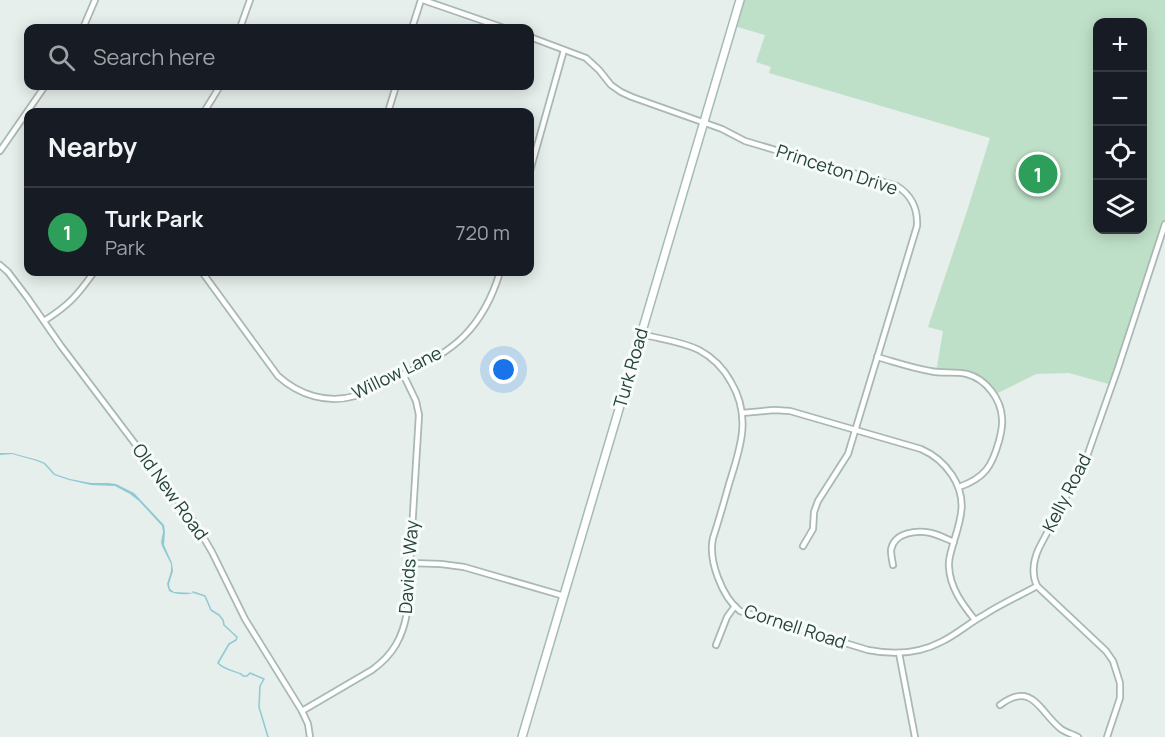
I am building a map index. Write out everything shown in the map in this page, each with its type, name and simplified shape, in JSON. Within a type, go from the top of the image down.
[{"type":"street","points":[[85,24],[95,0]]},
{"type":"street","points":[[241,24],[250,0]]},
{"type":"street","points":[[413,24],[422,0],[492,24]]},
{"type":"street","name":"Turk Road","points":[[522,737],[740,0]]},
{"type":"street","name":"Princeton Drive","points":[[534,39],[582,56],[592,62],[611,85],[621,92],[722,129],[745,141],[897,186],[912,201],[917,213],[917,226],[848,454],[818,501],[814,512],[813,529],[803,546]]},
{"type":"street","points":[[534,157],[564,50]]},
{"type":"street","points":[[29,108],[42,90]]},
{"type":"street","points":[[206,108],[218,90]]},
{"type":"street","points":[[389,108],[395,90]]},
{"type":"street","points":[[1,148],[24,116]]},
{"type":"street","name":"Kelly Road","points":[[1037,586],[1033,574],[1034,562],[1086,459],[1122,358],[1165,224]]},
{"type":"street","name":"Old New Road","points":[[0,265],[8,272],[196,524],[245,619],[302,711],[308,724],[310,737]]},
{"type":"street","points":[[44,321],[75,298],[91,276]]},
{"type":"street","name":"Willow Lane","points":[[205,276],[270,367],[282,380],[310,395],[338,399],[364,393],[436,358],[465,335],[485,308],[499,276]]},
{"type":"street","name":"Cornell Road","points":[[641,334],[696,349],[724,370],[740,401],[742,439],[711,550],[724,592],[740,611],[868,650],[899,653],[916,651],[942,642],[975,620],[1037,586]]},
{"type":"street","points":[[877,357],[932,372],[966,374],[977,378],[994,395],[1002,417],[1002,428],[995,456],[980,476],[959,487]]},
{"type":"street","name":"Davids Way","points":[[302,711],[372,670],[389,655],[400,638],[408,612],[419,415],[416,401],[403,374]]},
{"type":"street","points":[[742,413],[790,411],[931,453],[949,469],[959,487],[963,504],[949,561],[950,575],[962,604],[975,620]]},
{"type":"street","points":[[893,565],[891,550],[894,544],[911,532],[933,534],[954,542]]},
{"type":"street","points":[[410,563],[464,567],[564,596]]},
{"type":"street","points":[[1037,586],[1106,651],[1113,661],[1120,683],[1120,692],[1107,737]]},
{"type":"street","points":[[716,645],[727,616],[735,606]]},
{"type":"street","points":[[899,653],[915,737]]},
{"type":"street","points":[[1000,705],[1011,698],[1020,696],[1033,700],[1061,729],[1078,737]]},
{"type":"green space","points":[[742,0],[1165,0],[1165,224],[1112,385],[1069,373],[1036,374],[994,395],[987,386],[966,374],[936,372],[943,331],[928,327],[990,138],[769,73],[771,67],[756,62],[765,35],[734,26]]},
{"type":"water","points":[[0,453],[12,453],[38,460],[45,463],[55,474],[70,479],[116,484],[134,493],[164,525],[164,545],[172,563],[173,571],[169,584],[170,589],[174,592],[194,593],[181,594],[169,591],[167,584],[171,564],[161,542],[162,526],[130,494],[115,486],[91,485],[69,480],[54,475],[44,464],[37,461],[12,454],[0,455]]},
{"type":"waterway","points":[[193,592],[205,596],[211,610],[219,615],[224,625],[237,637],[229,644],[218,663],[243,676],[250,673],[264,679],[260,686],[259,707],[268,737]]},
{"type":"place","name":"Turk Park","points":[[1038,174]]}]
